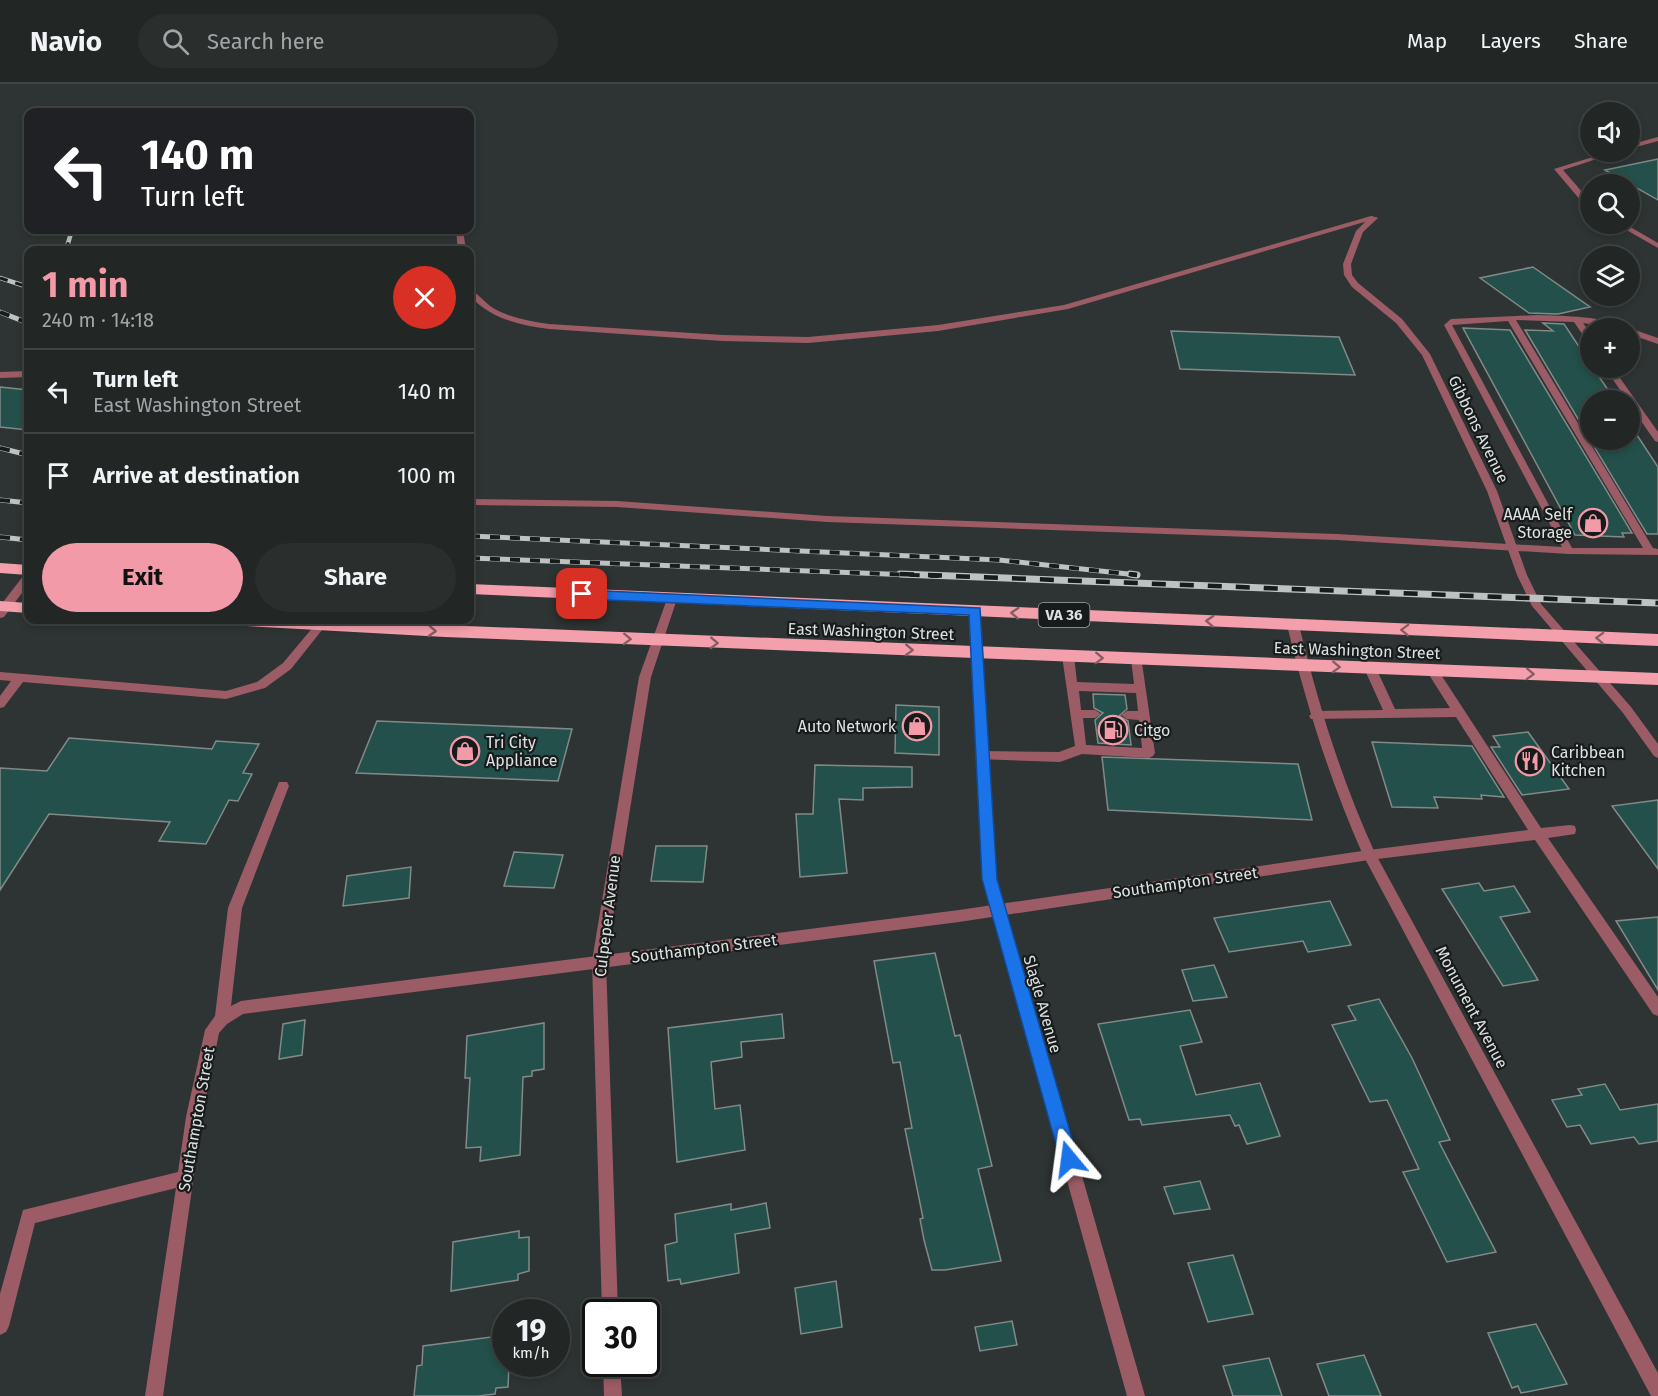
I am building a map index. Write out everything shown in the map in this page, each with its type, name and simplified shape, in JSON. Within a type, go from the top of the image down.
[{"type":"highway","points":[[0,568],[24,570]]},
{"type":"highway","name":"East Washington Street","points":[[474,589],[1658,640]]},
{"type":"highway","points":[[2,609],[24,608]]},
{"type":"highway","name":"East Washington Street","points":[[360,624],[656,640],[1658,679]]},
{"type":"street","points":[[1640,144],[1658,138]]},
{"type":"street","points":[[1580,194],[1558,169],[1581,162]]},
{"type":"street","name":"Gibbons Avenue","points":[[474,297],[495,314],[534,324],[562,328],[760,339],[851,337],[981,322],[1065,307],[1374,218],[1360,231],[1347,264],[1348,275],[1355,285],[1399,321],[1426,354],[1492,491],[1512,548],[1537,606],[1627,710],[1658,753]]},
{"type":"street","points":[[1637,234],[1658,246]]},
{"type":"street","points":[[1569,551],[1448,325],[1451,322],[1511,319],[1580,320]]},
{"type":"street","points":[[1511,319],[1654,552]]},
{"type":"street","points":[[1576,319],[1580,325]]},
{"type":"street","points":[[1654,340],[1658,350]]},
{"type":"street","points":[[0,375],[24,374]]},
{"type":"street","points":[[1616,378],[1658,440]]},
{"type":"street","points":[[474,502],[638,505],[827,519],[1337,537],[1569,551],[1654,552]]},
{"type":"street","points":[[2,609],[24,583]]},
{"type":"street","name":"Culpeper Avenue","points":[[610,1299],[599,961],[645,677],[672,599]]},
{"type":"street","name":"Slagle Avenue","points":[[975,611],[988,859],[996,909],[1136,1396]]},
{"type":"street","points":[[0,676],[226,695],[261,685],[287,666],[321,624]]},
{"type":"street","name":"Monument Avenue","points":[[1293,625],[1316,716],[1342,798],[1369,855],[1658,1391]]},
{"type":"street","points":[[1068,656],[1081,749]]},
{"type":"street","points":[[982,756],[1060,757],[1081,749],[1149,753],[1137,659]]},
{"type":"street","points":[[1370,668],[1391,714]]},
{"type":"street","points":[[1432,670],[1457,712],[1538,834],[1658,1009]]},
{"type":"street","points":[[0,705],[20,678]]},
{"type":"street","points":[[1072,686],[1141,689]]},
{"type":"street","points":[[1316,716],[1457,712]]},
{"type":"street","points":[[1076,714],[1095,714]]},
{"type":"street","points":[[1127,715],[1144,716]]},
{"type":"street","points":[[222,1019],[235,908],[283,786]]},
{"type":"street","name":"Southampton Street","points":[[154,1396],[194,1117],[212,1030],[222,1019],[241,1008],[996,909],[1369,855],[1570,830]]},
{"type":"street","points":[[0,1326],[29,1216],[185,1178]]},
{"type":"street","points":[[612,1377],[613,1396]]},
{"type":"building","points":[[1658,159],[1658,200],[1640,190],[1640,174],[1612,174],[1605,170]]},
{"type":"building","points":[[1533,267],[1580,300],[1580,306],[1590,307],[1558,314],[1529,313],[1480,278]]},
{"type":"building","points":[[1543,323],[1564,324],[1580,348],[1580,378],[1600,378],[1608,390],[1580,390],[1580,422],[1525,330],[1553,331]]},
{"type":"building","points":[[1463,328],[1510,330],[1580,450],[1632,533],[1622,533],[1624,537],[1575,535]]},
{"type":"building","points":[[1171,331],[1339,337],[1355,375],[1180,369]]},
{"type":"building","points":[[0,387],[24,390],[24,430],[0,427]]},
{"type":"building","points":[[1640,440],[1658,467],[1658,534],[1647,534],[1596,450],[1640,450]]},
{"type":"building","name":"Citgo","points":[[1093,694],[1125,695],[1127,709],[1119,716],[1128,721],[1131,745],[1098,743],[1095,720],[1103,713],[1094,708]]},
{"type":"building","name":"Auto Network","points":[[896,705],[939,707],[939,755],[895,753]]},
{"type":"building","name":"Tri City Appliance","points":[[377,721],[572,729],[558,781],[356,773]]},
{"type":"building","points":[[1528,732],[1569,789],[1522,795],[1491,747],[1500,747],[1493,736]]},
{"type":"building","points":[[69,738],[212,749],[216,741],[259,744],[243,773],[252,774],[238,801],[229,800],[206,844],[159,841],[170,822],[49,814],[0,890],[0,768],[47,771]]},
{"type":"building","points":[[1372,742],[1472,746],[1504,797],[1481,795],[1482,799],[1434,797],[1438,808],[1392,807]]},
{"type":"building","points":[[1102,757],[1298,764],[1312,820],[1108,810]]},
{"type":"building","points":[[815,765],[912,767],[912,787],[863,788],[863,800],[839,799],[847,873],[800,877],[796,814],[813,814]]},
{"type":"building","points":[[1658,800],[1658,869],[1612,806]]},
{"type":"building","points":[[656,846],[707,846],[703,882],[651,881]]},
{"type":"building","points":[[514,852],[563,855],[554,888],[504,886]]},
{"type":"building","points":[[411,867],[409,898],[343,906],[347,876]]},
{"type":"building","points":[[1479,883],[1484,891],[1514,886],[1530,912],[1500,917],[1538,980],[1503,986],[1442,889]]},
{"type":"building","points":[[1330,901],[1351,945],[1308,952],[1303,941],[1229,952],[1214,918]]},
{"type":"building","points":[[1658,917],[1658,990],[1616,921]]},
{"type":"building","points":[[935,953],[955,1036],[960,1035],[992,1166],[978,1169],[1001,1261],[945,1270],[932,1270],[924,1240],[920,1219],[923,1218],[905,1129],[912,1128],[900,1062],[893,1063],[874,961]]},
{"type":"building","points":[[1214,965],[1227,997],[1193,1001],[1182,970]]},
{"type":"building","points":[[1379,999],[1412,1058],[1450,1140],[1439,1142],[1496,1252],[1447,1262],[1403,1172],[1419,1169],[1387,1100],[1370,1102],[1332,1025],[1356,1020],[1348,1006]]},
{"type":"building","points":[[1190,1010],[1202,1042],[1180,1046],[1196,1095],[1260,1083],[1280,1136],[1247,1144],[1239,1125],[1235,1126],[1230,1115],[1142,1125],[1140,1119],[1129,1120],[1098,1024]]},
{"type":"building","points":[[782,1014],[784,1038],[741,1042],[742,1057],[711,1062],[715,1109],[740,1105],[745,1150],[677,1162],[668,1028]]},
{"type":"building","points":[[305,1020],[302,1055],[279,1059],[283,1024]]},
{"type":"building","points":[[544,1023],[544,1069],[532,1071],[532,1076],[523,1077],[520,1155],[480,1161],[481,1147],[466,1148],[470,1078],[465,1078],[467,1036]]},
{"type":"building","points":[[1605,1084],[1620,1110],[1658,1104],[1658,1141],[1639,1144],[1634,1137],[1591,1144],[1580,1125],[1567,1127],[1552,1100],[1582,1095],[1578,1089]]},
{"type":"building","points":[[1200,1181],[1210,1209],[1174,1214],[1164,1187]]},
{"type":"building","points":[[766,1203],[770,1228],[735,1234],[739,1273],[681,1284],[680,1279],[668,1281],[665,1245],[677,1242],[675,1214],[731,1204],[731,1210]]},
{"type":"building","points":[[519,1231],[519,1238],[529,1237],[529,1271],[518,1274],[518,1280],[451,1291],[453,1242]]},
{"type":"building","points":[[1233,1255],[1253,1314],[1208,1322],[1188,1263]]},
{"type":"building","points":[[836,1281],[842,1327],[801,1334],[795,1288]]},
{"type":"building","points":[[1012,1321],[1017,1345],[980,1351],[975,1327]]},
{"type":"building","points":[[1536,1324],[1567,1384],[1521,1393],[1518,1386],[1512,1388],[1488,1333]]},
{"type":"building","points":[[492,1337],[492,1377],[508,1377],[508,1387],[496,1388],[495,1394],[478,1396],[414,1396],[417,1366],[422,1365],[423,1346]]},
{"type":"building","points":[[1364,1355],[1381,1396],[1329,1396],[1317,1364]]},
{"type":"building","points":[[1269,1358],[1282,1396],[1233,1396],[1223,1366]]},
{"type":"railway","points":[[67,246],[71,234]]},
{"type":"railway","points":[[0,278],[24,286]]},
{"type":"railway","points":[[0,312],[24,321]]},
{"type":"railway","points":[[0,448],[24,454]]},
{"type":"railway","points":[[0,500],[24,503]]},
{"type":"railway","points":[[474,536],[999,560],[1137,575],[1130,574]]},
{"type":"railway","points":[[0,537],[24,540]]},
{"type":"railway","points":[[474,558],[939,576]]},
{"type":"railway","points":[[900,574],[1658,603]]},
{"type":"place","name":"AAAA Self Storage","points":[[1593,523]]},
{"type":"place","name":"Auto Network","points":[[917,726]]},
{"type":"place","name":"Citgo","points":[[1113,730]]},
{"type":"place","name":"Tri City Appliance","points":[[465,751]]},
{"type":"place","name":"Caribbean Kitchen","points":[[1530,761]]},
{"type":"route","points":[[582,594],[975,611],[990,879],[996,909],[1069,1159]]}]
